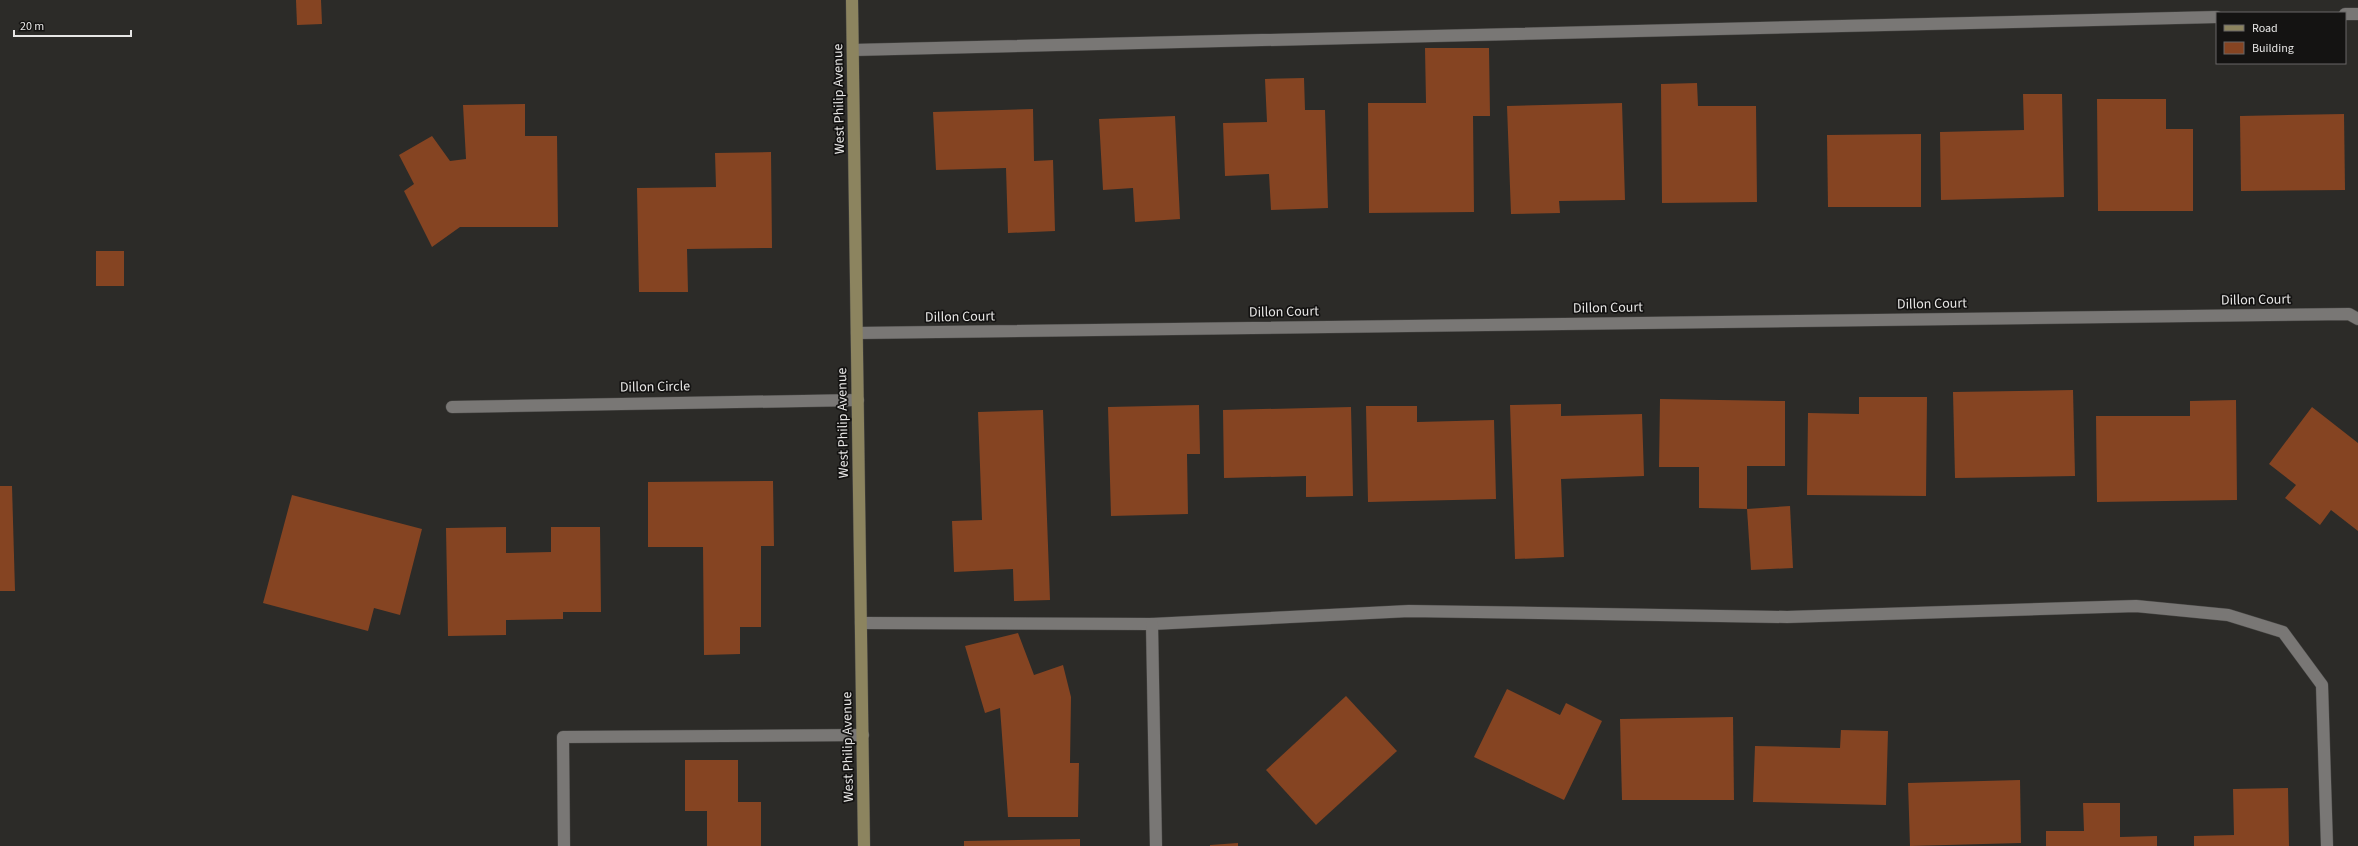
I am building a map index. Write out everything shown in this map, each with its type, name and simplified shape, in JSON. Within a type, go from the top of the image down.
[{"type":"street","name":"West Philip Avenue","points":[[852,0],[864,846]]},
{"type":"street","points":[[2346,14],[2358,14]]},
{"type":"street","points":[[853,50],[2216,17]]},
{"type":"street","name":"Dillon Court","points":[[857,333],[2349,314],[2358,318]]},
{"type":"street","name":"Dillon Circle","points":[[452,407],[858,400]]},
{"type":"street","points":[[861,623],[1152,624],[1409,611],[1787,617],[2136,606],[2228,615],[2282,632],[2322,685],[2327,846]]},
{"type":"street","points":[[1152,624],[1156,846]]},
{"type":"street","points":[[564,846],[563,737],[863,735]]},
{"type":"building","points":[[296,0],[321,0],[322,24],[297,25]]},
{"type":"building","points":[[1425,48],[1489,48],[1490,116],[1473,116],[1474,212],[1369,213],[1368,103],[1426,103]]},
{"type":"building","points":[[1304,78],[1305,110],[1325,110],[1328,208],[1271,210],[1269,174],[1225,176],[1223,123],[1267,122],[1265,79]]},
{"type":"building","points":[[1697,83],[1698,106],[1756,106],[1757,202],[1662,203],[1661,84]]},
{"type":"building","points":[[2023,94],[2062,94],[2064,197],[1941,200],[1940,132],[2024,130]]},
{"type":"building","points":[[2097,99],[2166,99],[2166,129],[2193,129],[2193,211],[2098,211]]},
{"type":"building","points":[[1622,103],[1625,200],[1559,201],[1560,213],[1511,214],[1507,106]]},
{"type":"building","points":[[525,104],[525,136],[557,136],[558,227],[460,227],[432,247],[404,191],[414,184],[399,155],[432,136],[450,161],[466,159],[463,105]]},
{"type":"building","points":[[1033,109],[1034,161],[1053,160],[1055,231],[1008,233],[1006,168],[936,170],[933,112]]},
{"type":"building","points":[[2344,114],[2345,190],[2241,191],[2240,116]]},
{"type":"building","points":[[1175,116],[1180,219],[1135,222],[1133,188],[1103,190],[1099,119]]},
{"type":"building","points":[[1921,134],[1921,207],[1828,207],[1827,135]]},
{"type":"building","points":[[771,152],[772,248],[687,249],[688,292],[639,292],[637,188],[716,187],[715,153]]},
{"type":"building","points":[[96,251],[124,251],[124,286],[96,286]]},
{"type":"building","points":[[2073,390],[2075,476],[1955,478],[1953,392]]},
{"type":"building","points":[[1859,397],[1927,397],[1926,496],[1807,495],[1808,413],[1859,414]]},
{"type":"building","points":[[1660,399],[1785,401],[1785,466],[1747,466],[1747,509],[1699,508],[1699,467],[1659,467]]},
{"type":"building","points":[[2236,400],[2237,500],[2097,502],[2096,416],[2190,416],[2190,401]]},
{"type":"building","points":[[1561,404],[1561,416],[1642,414],[1644,476],[1561,479],[1564,557],[1515,559],[1510,405]]},
{"type":"building","points":[[1199,405],[1200,454],[1187,454],[1188,514],[1111,516],[1108,407]]},
{"type":"building","points":[[1366,406],[1417,406],[1417,422],[1494,420],[1496,499],[1368,502]]},
{"type":"building","points":[[1351,407],[1353,496],[1306,497],[1306,476],[1224,478],[1223,410]]},
{"type":"building","points":[[2312,407],[2358,443],[2358,531],[2331,510],[2320,525],[2285,498],[2296,485],[2269,464]]},
{"type":"building","points":[[1043,410],[1050,600],[1014,601],[1013,569],[954,572],[952,521],[982,520],[978,412]]},
{"type":"building","points":[[773,481],[774,546],[761,546],[761,627],[740,627],[740,654],[704,655],[703,547],[648,547],[648,482]]},
{"type":"building","points":[[0,486],[12,486],[15,591],[0,591]]},
{"type":"building","points":[[292,495],[422,529],[400,615],[374,608],[368,631],[263,603]]},
{"type":"building","points":[[1790,506],[1793,568],[1751,570],[1747,509]]},
{"type":"building","points":[[506,527],[506,553],[551,552],[551,527],[600,527],[601,612],[563,612],[563,619],[506,620],[506,635],[448,636],[446,528]]},
{"type":"building","points":[[1018,633],[1034,675],[1063,665],[1071,697],[1070,763],[1079,763],[1078,817],[1008,817],[1000,708],[985,713],[965,646]]},
{"type":"building","points":[[1507,689],[1560,715],[1566,703],[1602,721],[1564,800],[1474,757]]},
{"type":"building","points":[[1346,696],[1397,751],[1316,825],[1266,770]]},
{"type":"building","points":[[1733,717],[1734,800],[1622,800],[1620,719]]},
{"type":"building","points":[[1841,730],[1888,731],[1886,805],[1753,802],[1755,746],[1840,748]]},
{"type":"building","points":[[685,760],[738,760],[738,802],[761,802],[761,846],[707,846],[707,811],[685,811]]},
{"type":"building","points":[[2020,780],[2021,843],[1910,846],[1908,783]]},
{"type":"building","points":[[2288,788],[2289,846],[2194,846],[2194,836],[2234,835],[2233,789]]},
{"type":"building","points":[[2083,803],[2120,803],[2120,837],[2157,836],[2157,846],[2046,846],[2046,831],[2084,831]]},
{"type":"building","points":[[1080,839],[1080,846],[964,846],[964,841]]},
{"type":"building","points":[[1238,843],[1238,846],[1210,846],[1210,845]]}]
